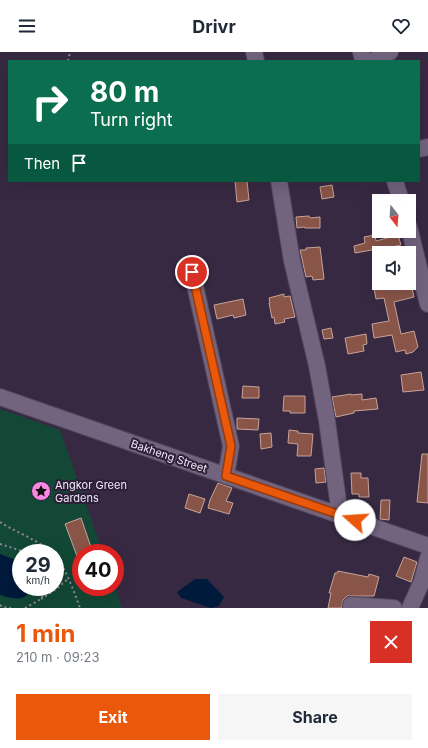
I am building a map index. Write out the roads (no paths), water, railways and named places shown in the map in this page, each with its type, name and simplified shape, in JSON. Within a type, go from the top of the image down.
[{"type":"street","points":[[375,60],[390,52]]},
{"type":"street","points":[[279,182],[292,261],[317,366],[327,422],[340,515]]},
{"type":"street","points":[[395,182],[399,194]]},
{"type":"street","points":[[412,238],[428,304]]},
{"type":"street","points":[[192,272],[231,446],[226,476]]},
{"type":"street","name":"Bakheng Street","points":[[0,397],[428,546]]},
{"type":"street","points":[[410,608],[422,581],[428,558]]},
{"type":"street","points":[[351,605],[394,608]]},
{"type":"water","points":[[0,554],[12,558],[12,596],[27,596],[23,598],[9,598],[0,595]]},
{"type":"water","points":[[195,579],[207,579],[224,597],[219,606],[211,608],[181,598],[177,592]]},
{"type":"place","name":"Angkor Green Gardens","points":[[41,491]]}]
